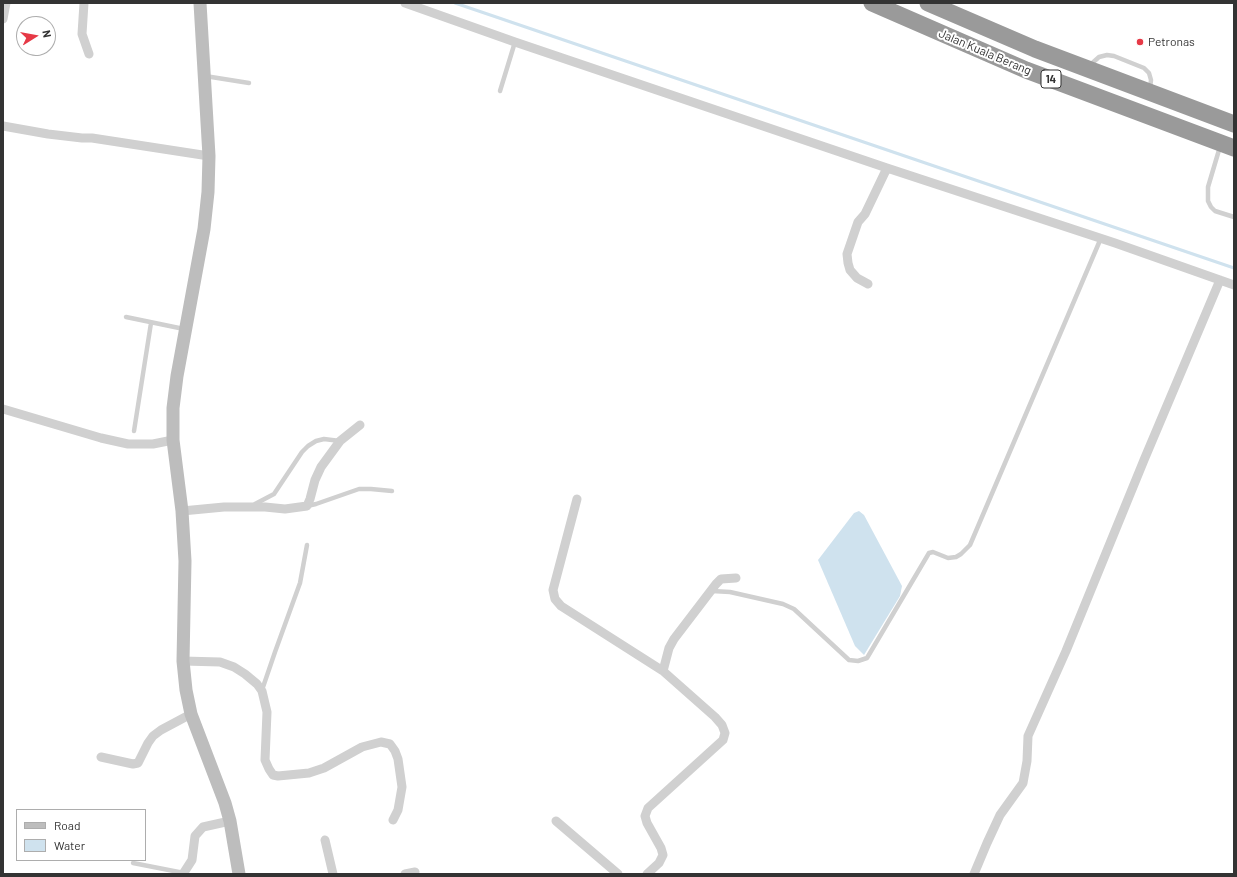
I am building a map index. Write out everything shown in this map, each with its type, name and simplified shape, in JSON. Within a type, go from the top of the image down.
[{"type":"highway","name":"Jalan Kuala Berang","points":[[872,3],[1026,70],[1134,110],[1229,151]]},
{"type":"highway","name":"Jalan Kuala Berang","points":[[928,3],[1035,49],[1233,123]]},
{"type":"main road","points":[[200,3],[209,156],[208,192],[204,229],[172,408],[173,440],[182,511],[185,562],[183,661],[186,690],[191,714],[230,820],[239,874]]},
{"type":"street","points":[[3,19],[6,3]]},
{"type":"street","points":[[84,3],[82,34],[89,54]]},
{"type":"street","points":[[405,3],[515,42],[887,168],[1101,238],[1234,285]]},
{"type":"street","points":[[3,126],[48,134],[92,138],[209,156]]},
{"type":"street","points":[[868,284],[856,278],[850,270],[848,254],[858,222],[865,214],[887,168]]},
{"type":"street","points":[[974,874],[986,843],[1000,814],[1023,783],[1027,761],[1028,736],[1066,651],[1220,280]]},
{"type":"street","points":[[3,409],[101,438],[128,444],[153,444],[173,440]]},
{"type":"street","points":[[182,511],[224,507],[285,509],[306,506],[310,499],[315,480],[321,467],[340,441],[360,425]]},
{"type":"street","points":[[577,499],[553,590],[555,599],[561,606],[663,671],[715,717],[722,725],[724,733],[723,740],[648,808],[646,816],[647,824],[661,848],[663,855],[659,863],[647,874]]},
{"type":"street","points":[[663,671],[669,648],[674,639],[710,591],[721,579],[736,578]]},
{"type":"street","points":[[183,661],[220,662],[234,667],[257,684],[262,692],[267,712],[265,760],[273,775],[278,776],[310,773],[324,768],[362,747],[381,742],[390,744],[398,759],[402,787],[398,810],[393,820]]},
{"type":"street","points":[[101,757],[133,764],[138,763],[148,743],[154,736],[161,730],[191,714]]},
{"type":"street","points":[[184,873],[192,860],[195,836],[203,827],[230,820]]},
{"type":"street","points":[[556,821],[618,874]]},
{"type":"street","points":[[325,840],[333,874]]},
{"type":"street","points":[[405,874],[415,872]]},
{"type":"lane","points":[[500,91],[515,42]]},
{"type":"lane","points":[[205,76],[249,83]]},
{"type":"lane","points":[[1229,151],[1208,187],[1208,201],[1215,211],[1234,217]]},
{"type":"lane","points":[[710,591],[730,592],[782,604],[794,609],[849,660],[858,661],[867,658],[929,553],[933,552],[948,558],[956,557],[970,545],[1101,238]]},
{"type":"lane","points":[[126,317],[186,330]]},
{"type":"lane","points":[[134,431],[152,323]]},
{"type":"lane","points":[[250,507],[274,494],[302,452],[308,446],[316,441],[324,439],[340,441]]},
{"type":"lane","points":[[306,506],[359,489],[392,491]]},
{"type":"lane","points":[[262,692],[277,645],[300,583],[307,545]]},
{"type":"lane","points":[[133,863],[184,873]]},
{"type":"water","points":[[859,511],[864,515],[902,586],[900,596],[864,655],[855,646],[818,560],[854,513]]},
{"type":"waterway","points":[[455,3],[1234,268]]},
{"type":"place","name":"Petronas","points":[[1140,42]]}]
